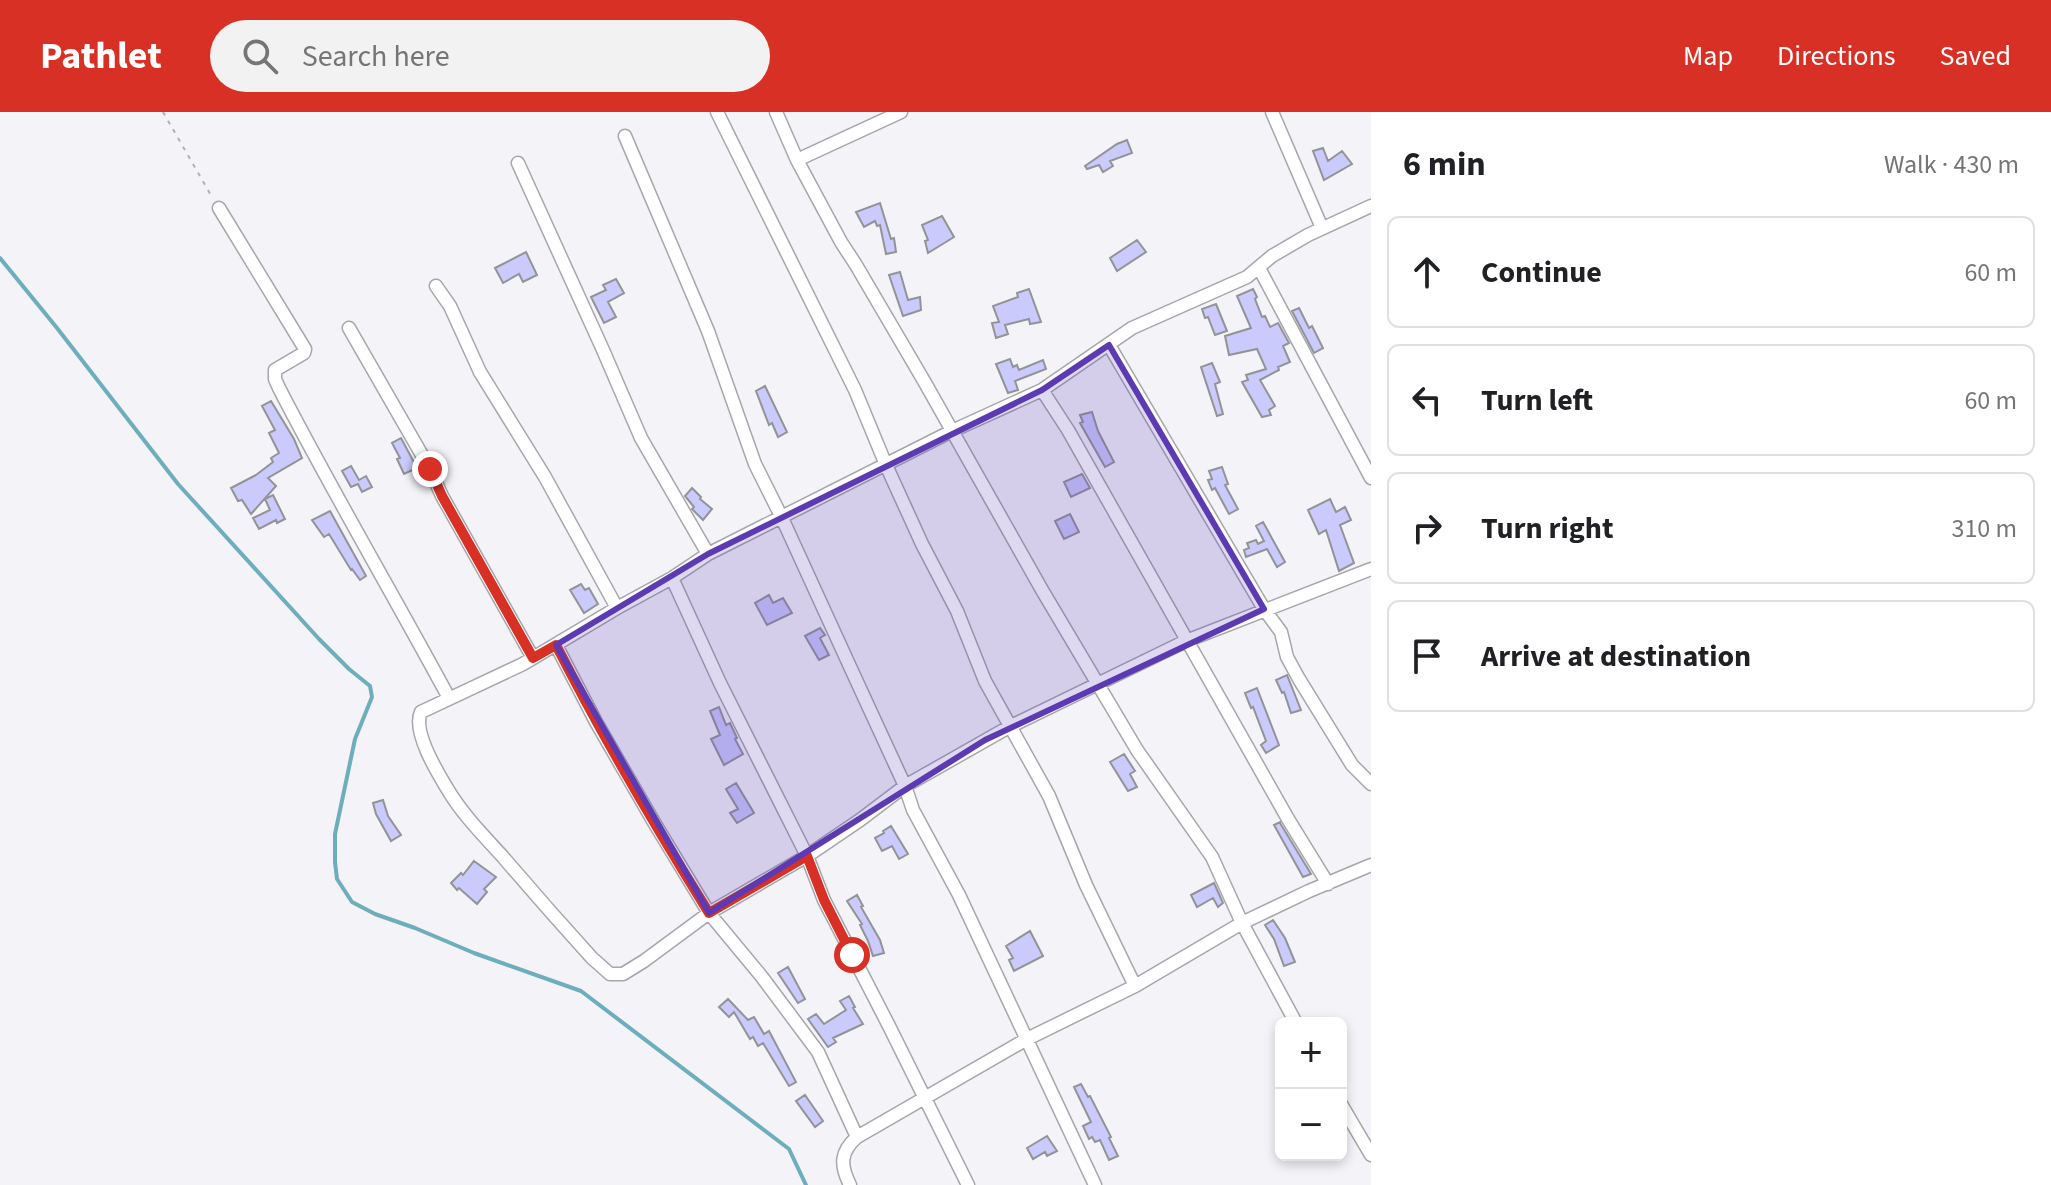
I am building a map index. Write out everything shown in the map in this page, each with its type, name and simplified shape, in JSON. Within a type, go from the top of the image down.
[{"type":"street","points":[[717,112],[855,390],[922,544],[957,611],[985,681],[1049,796],[1086,885],[1135,986]]},
{"type":"street","points":[[776,112],[797,160],[841,242],[1098,684],[1137,750],[1212,857],[1242,923],[1293,1017]]},
{"type":"street","points":[[797,160],[901,112]]},
{"type":"street","points":[[1272,112],[1322,228]]},
{"type":"street","points":[[625,136],[708,331],[755,464],[905,786],[913,810],[959,895],[1095,1185]]},
{"type":"street","points":[[518,163],[641,438],[708,554]]},
{"type":"street","points":[[1371,206],[1322,228],[1272,256],[1247,277],[1121,334],[1042,390],[952,431],[708,554],[533,658],[421,712],[418,721],[423,740],[449,792],[469,818],[603,970],[610,974],[623,974],[709,913],[807,856],[905,786],[1009,727],[1186,641],[1371,569]]},
{"type":"street","points":[[219,208],[305,349],[304,353],[275,370],[279,388],[322,472],[449,698]]},
{"type":"street","points":[[1259,268],[1371,478]]},
{"type":"street","points":[[436,286],[450,306],[480,372],[545,477],[617,608]]},
{"type":"street","points":[[349,328],[533,658]]},
{"type":"street","points":[[1109,345],[1264,609],[1281,632],[1287,657],[1299,679],[1352,765],[1371,784]]},
{"type":"street","points":[[1042,390],[1076,443],[1161,591],[1186,641],[1328,884]]},
{"type":"street","points":[[672,578],[720,683],[807,856],[824,900],[968,1185]]},
{"type":"street","points":[[556,645],[603,735],[709,913],[818,1052],[857,1137]]},
{"type":"street","points":[[850,1185],[843,1161],[847,1146],[857,1137],[1027,1039],[1135,986],[1242,923],[1371,865]]},
{"type":"street","points":[[1347,1114],[1371,1155]]},
{"type":"path","points":[[163,112],[219,208]]},
{"type":"highlighted area","points":[[1109,345],[1264,609],[985,740],[709,913],[556,645],[708,554],[1042,390]]},
{"type":"building","points":[[1127,140],[1132,153],[1110,161],[1113,166],[1103,172],[1099,165],[1087,169],[1085,166]]},
{"type":"building","points":[[1323,148],[1328,161],[1342,151],[1352,164],[1324,180],[1313,151]]},
{"type":"building","points":[[880,203],[891,239],[894,238],[896,252],[886,254],[880,225],[877,226],[875,221],[864,227],[856,212]]},
{"type":"building","points":[[942,216],[954,237],[928,253],[925,241],[928,240],[922,225]]},
{"type":"building","points":[[1137,240],[1146,252],[1117,271],[1110,258]]},
{"type":"building","points":[[526,252],[537,275],[523,282],[519,274],[503,283],[495,268]]},
{"type":"building","points":[[900,272],[908,300],[920,297],[921,310],[903,316],[889,275]]},
{"type":"building","points":[[616,279],[624,293],[608,302],[616,317],[604,323],[591,297],[606,290],[603,285]]},
{"type":"building","points":[[1029,289],[1041,322],[1030,324],[1029,319],[1005,325],[1008,334],[996,338],[992,323],[999,322],[993,306],[1018,297],[1017,293]]},
{"type":"building","points":[[1253,289],[1262,317],[1265,316],[1270,327],[1278,323],[1289,343],[1283,346],[1290,362],[1260,380],[1275,406],[1269,410],[1271,415],[1262,417],[1242,382],[1248,380],[1246,375],[1266,369],[1257,349],[1229,355],[1225,336],[1251,328],[1237,296]]},
{"type":"building","points":[[1216,304],[1227,331],[1215,335],[1202,309]]},
{"type":"building","points":[[1299,308],[1323,348],[1314,353],[1292,311]]},
{"type":"building","points":[[1010,359],[1013,367],[1017,365],[1019,370],[1043,360],[1046,369],[1015,381],[1018,390],[1008,393],[996,364]]},
{"type":"building","points":[[1212,363],[1220,382],[1215,384],[1223,414],[1217,416],[1201,367]]},
{"type":"building","points":[[765,386],[787,432],[778,437],[772,423],[769,425],[756,391]]},
{"type":"building","points":[[271,401],[302,458],[268,478],[276,486],[251,514],[231,488],[256,475],[279,453],[269,433],[275,430],[262,406]]},
{"type":"building","points":[[1092,412],[1114,462],[1105,467],[1080,423],[1083,422],[1080,415]]},
{"type":"building","points":[[401,438],[417,468],[404,474],[392,443]]},
{"type":"building","points":[[351,466],[359,480],[366,476],[372,487],[362,492],[358,484],[351,487],[342,471]]},
{"type":"building","points":[[1222,467],[1228,484],[1225,485],[1238,509],[1229,514],[1208,480],[1212,479],[1209,471]]},
{"type":"building","points":[[1082,474],[1090,488],[1071,497],[1064,482]]},
{"type":"building","points":[[692,488],[712,509],[703,520],[685,496]]},
{"type":"building","points":[[273,495],[285,519],[259,529],[253,518],[270,510],[265,499]]},
{"type":"building","points":[[1330,499],[1336,512],[1345,507],[1351,520],[1340,525],[1354,563],[1339,571],[1326,530],[1319,534],[1308,510]]},
{"type":"building","points":[[330,511],[366,576],[360,580],[329,534],[324,537],[312,520]]},
{"type":"building","points":[[1070,514],[1079,532],[1064,539],[1055,521]]},
{"type":"building","points":[[1263,522],[1285,562],[1277,567],[1267,549],[1246,557],[1244,550],[1249,548],[1247,543],[1264,541],[1256,526]]},
{"type":"building","points":[[581,584],[585,590],[589,588],[598,604],[584,613],[570,590]]},
{"type":"building","points":[[769,595],[773,603],[783,598],[792,613],[767,625],[755,603]]},
{"type":"building","points":[[820,628],[825,635],[820,638],[829,655],[819,660],[805,636]]},
{"type":"building","points":[[1287,675],[1301,710],[1291,713],[1276,680]]},
{"type":"building","points":[[1257,688],[1279,745],[1266,753],[1261,745],[1266,741],[1245,693]]},
{"type":"building","points":[[719,707],[726,725],[730,723],[743,754],[724,765],[711,739],[720,735],[710,711]]},
{"type":"building","points":[[1124,754],[1135,771],[1130,774],[1137,787],[1128,791],[1110,762]]},
{"type":"building","points":[[736,783],[754,813],[737,823],[730,813],[738,809],[726,789]]},
{"type":"building","points":[[383,800],[388,816],[401,835],[391,841],[373,803]]},
{"type":"building","points":[[1280,822],[1311,874],[1303,877],[1274,825]]},
{"type":"building","points":[[891,826],[908,854],[899,859],[892,846],[882,851],[875,838]]},
{"type":"building","points":[[474,861],[496,877],[484,889],[487,892],[477,904],[451,883],[461,873],[463,875]]},
{"type":"building","points":[[1214,883],[1223,903],[1218,907],[1213,898],[1197,907],[1191,895]]},
{"type":"building","points":[[857,895],[884,953],[873,956],[862,924],[847,901]]},
{"type":"building","points":[[1273,920],[1295,962],[1284,966],[1265,925]]},
{"type":"building","points":[[1030,931],[1043,956],[1014,971],[1009,960],[1013,958],[1006,946]]},
{"type":"building","points":[[788,967],[805,999],[798,1003],[778,973]]},
{"type":"building","points":[[849,996],[863,1024],[833,1038],[836,1042],[828,1047],[808,1019],[816,1014],[824,1024],[846,1010],[840,1001]]},
{"type":"building","points":[[728,999],[748,1020],[754,1017],[764,1034],[769,1031],[796,1082],[789,1086],[763,1043],[758,1046],[753,1037],[750,1039],[734,1012],[729,1017],[719,1007]]},
{"type":"building","points":[[1081,1084],[1090,1096],[1118,1156],[1109,1160],[1100,1140],[1095,1142],[1092,1137],[1089,1139],[1083,1126],[1091,1122],[1074,1087]]},
{"type":"building","points":[[805,1095],[823,1121],[815,1127],[796,1101]]},
{"type":"building","points":[[1047,1136],[1057,1151],[1047,1156],[1045,1152],[1033,1159],[1027,1148]]},
{"type":"waterway","points":[[0,258],[178,484],[319,639],[370,686],[372,697],[355,739],[335,834],[337,879],[352,902],[474,953],[581,991],[789,1149],[806,1185]]},
{"type":"route","points":[[430,469],[533,658],[556,645],[596,722],[709,913],[807,856],[824,900],[852,955]]}]
